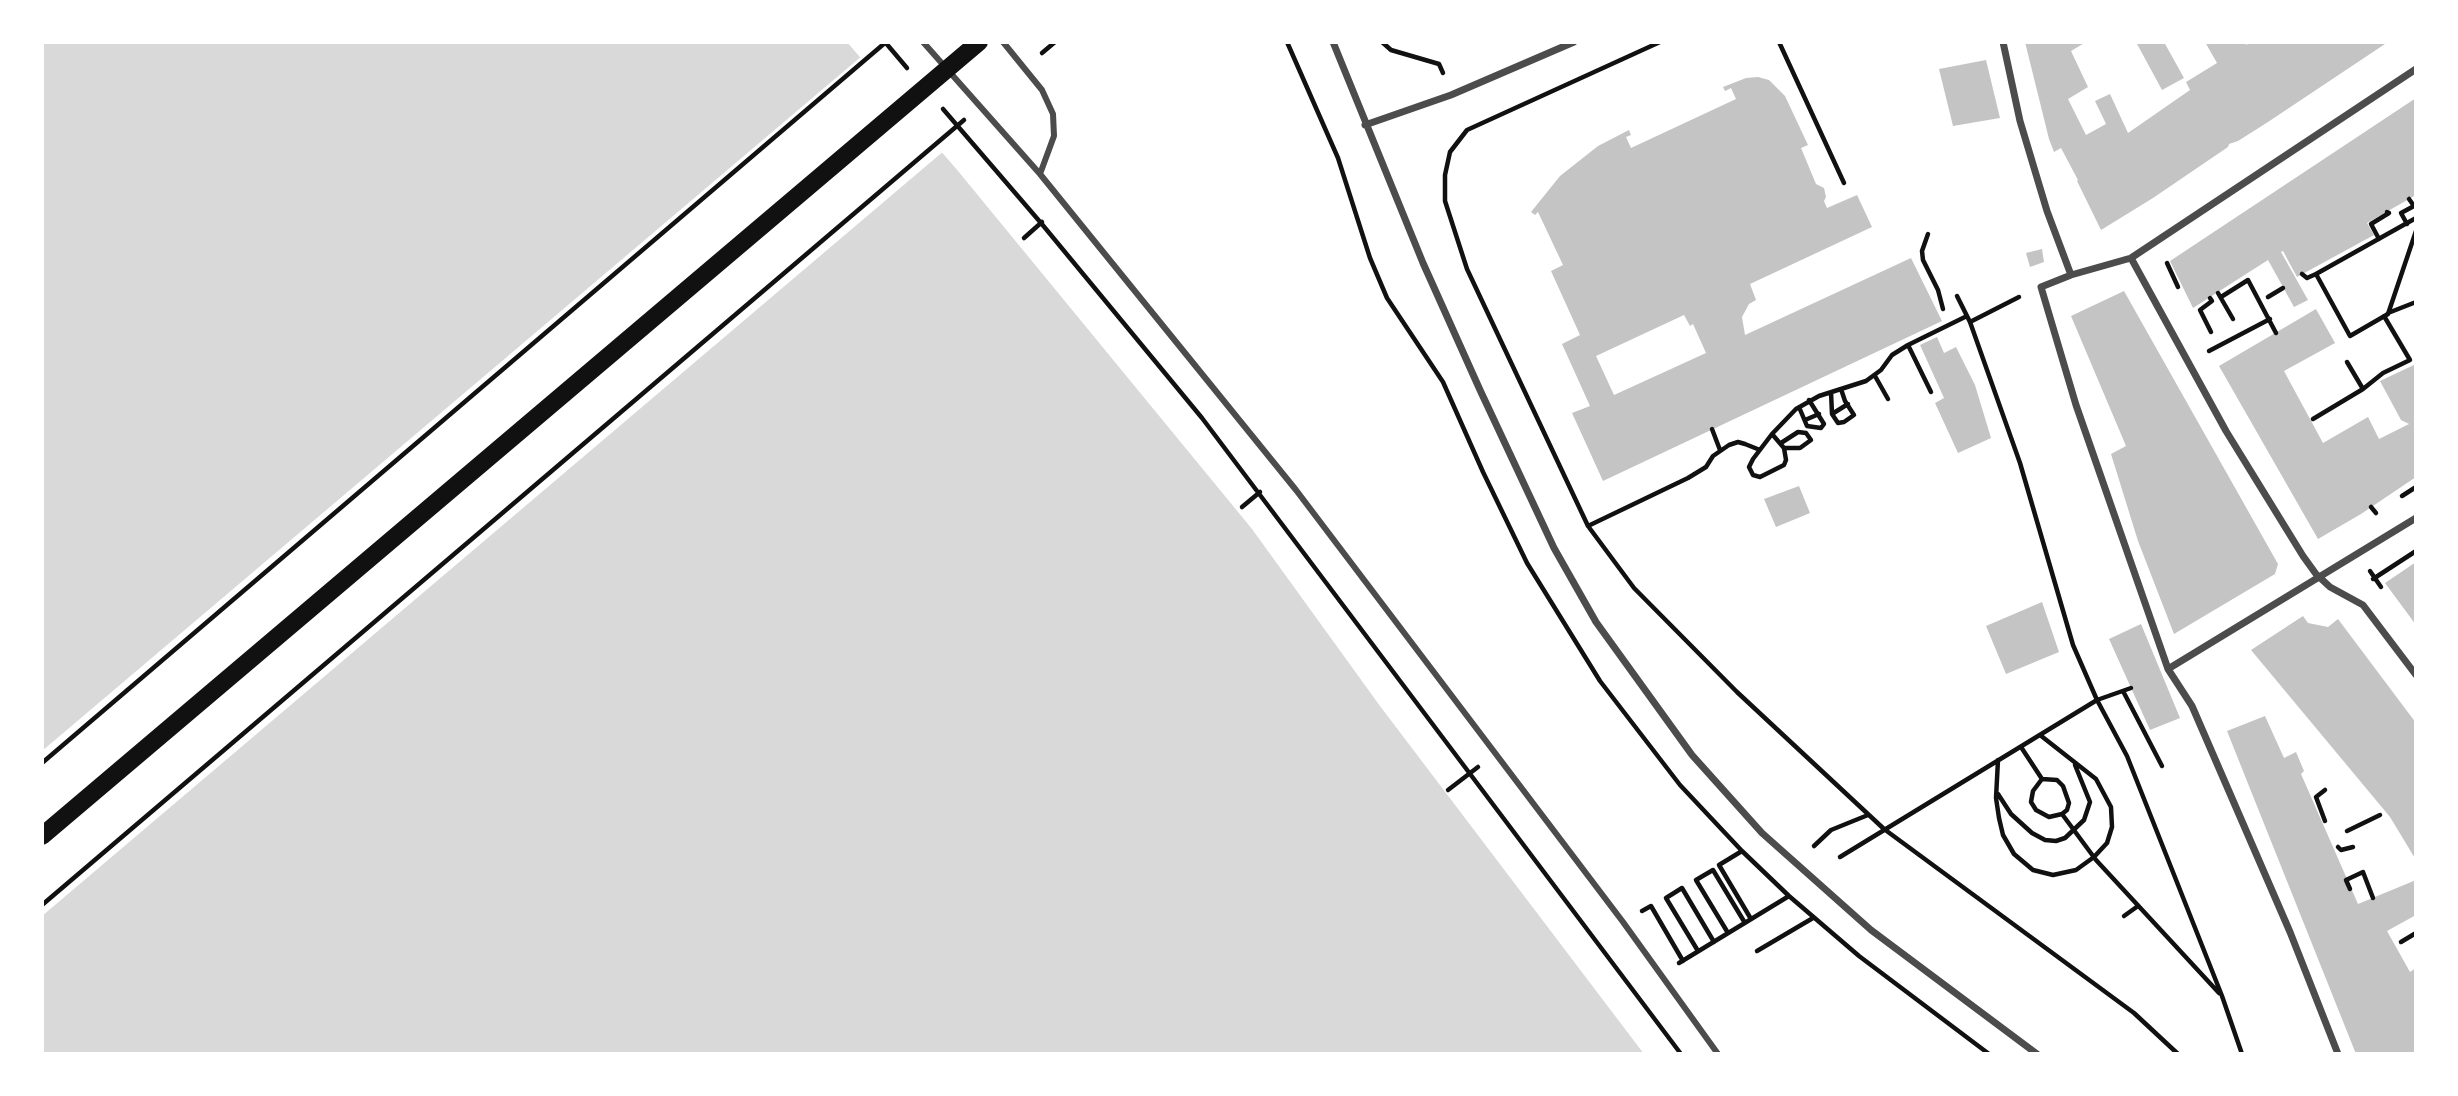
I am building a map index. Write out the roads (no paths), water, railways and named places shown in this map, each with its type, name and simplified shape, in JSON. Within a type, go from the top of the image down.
[{"type":"main road","points":[[42,836],[978,42]]},
{"type":"street","points":[[923,42],[1040,174],[1296,490],[1623,922],[1718,1054]]},
{"type":"street","points":[[1003,42],[1042,90],[1053,114],[1054,136],[1040,174]]},
{"type":"street","points":[[1333,42],[1429,276],[1554,548],[1595,622],[1692,755],[1772,842],[1871,930],[2037,1054]]},
{"type":"street","points":[[1365,125],[1451,95],[1574,42]]},
{"type":"street","points":[[2003,42],[2020,121],[2047,211],[2071,275]]},
{"type":"street","points":[[2338,1054],[2287,925],[2192,706],[2168,669],[2072,394],[2041,286],[2131,258],[2416,69]]},
{"type":"street","points":[[2131,258],[2225,431],[2297,546],[2320,578],[2330,587],[2363,605],[2416,675]]},
{"type":"street","points":[[2168,669],[2416,518]]}]
